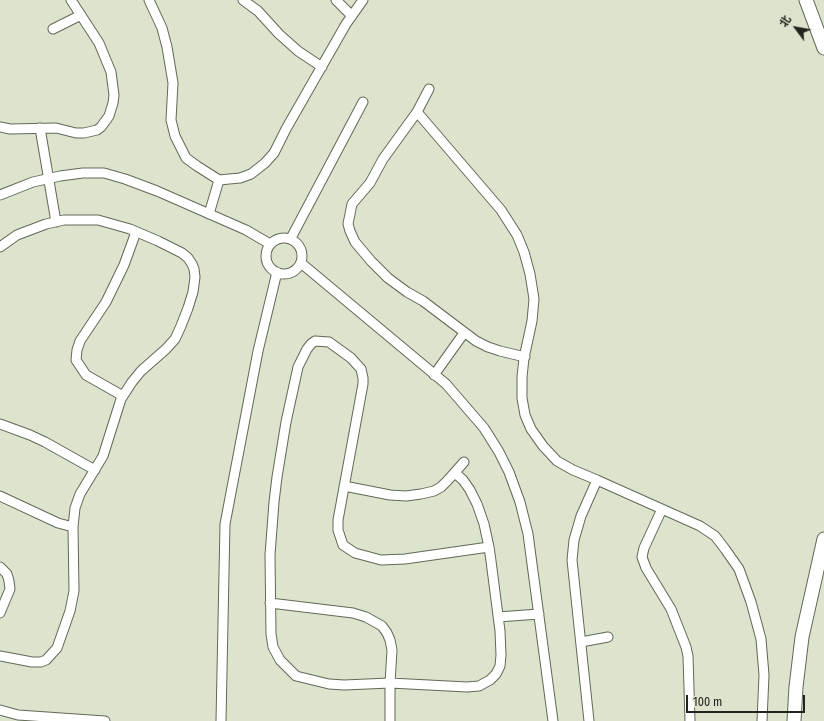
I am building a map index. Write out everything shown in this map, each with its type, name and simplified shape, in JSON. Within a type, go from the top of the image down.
[{"type":"main road","points":[[806,0],[824,48]]},
{"type":"main road","points":[[794,721],[796,687],[802,637],[824,539]]},
{"type":"street","points":[[0,127],[10,129],[56,128],[76,133],[91,132],[101,127],[112,110],[114,95],[111,72],[99,43],[71,0]]},
{"type":"street","points":[[149,0],[162,28],[167,47],[173,83],[171,120],[175,136],[186,158],[219,180],[240,178],[251,174],[265,163],[274,153],[286,129],[322,67],[363,0]]},
{"type":"street","points":[[243,0],[258,11],[279,34],[298,51],[322,67]]},
{"type":"street","points":[[336,0],[352,16]]},
{"type":"street","points":[[53,29],[81,15]]},
{"type":"street","points":[[429,89],[417,112],[383,159],[370,183],[352,204],[348,224],[355,242],[388,278],[407,292],[424,301],[464,333],[488,347],[525,357]]},
{"type":"street","points":[[291,238],[363,102]]},
{"type":"street","points":[[417,112],[501,210],[517,235],[530,274],[534,300],[532,321],[522,377],[522,398],[525,415],[531,429],[543,446],[557,461],[573,470],[700,526],[715,536],[738,569],[751,602],[761,639],[764,675],[762,721]]},
{"type":"street","points":[[40,128],[56,222]]},
{"type":"street","points":[[0,195],[33,182],[48,178],[83,173],[104,173],[157,191],[246,230],[270,244]]},
{"type":"street","points":[[209,214],[219,180]]},
{"type":"street","points":[[0,247],[17,235],[31,229],[56,222],[84,219],[98,220],[136,232],[182,252],[192,264],[195,277],[193,292],[188,308],[175,339],[141,371],[123,396],[103,456],[80,494],[75,508],[73,527],[74,591],[70,610],[57,648],[46,660],[41,662],[32,662],[0,656]]},
{"type":"street","points":[[123,396],[86,375],[76,360],[80,341],[106,302],[124,264],[136,232]]},
{"type":"street","points":[[280,238],[291,238],[296,241],[302,251],[301,263],[293,272],[286,274],[277,272],[270,267],[267,262],[266,255],[270,244],[280,238]]},
{"type":"street","points":[[301,263],[446,384],[484,428],[509,472],[520,502],[528,534],[553,721]]},
{"type":"street","points":[[221,721],[225,524],[258,351],[277,272]]},
{"type":"street","points":[[434,375],[464,333]]},
{"type":"street","points":[[455,473],[463,480],[477,504],[484,524],[488,547],[498,617],[501,655],[500,666],[496,674],[490,680],[479,686],[390,683],[344,685],[313,681],[296,676],[280,660],[273,647],[271,634],[270,555],[274,502],[286,422],[298,366],[307,348],[315,341],[329,342],[346,354],[357,363],[361,369],[363,378],[338,520],[338,530],[343,545],[355,553],[381,560],[405,559],[488,547]]},
{"type":"street","points":[[0,424],[45,442],[95,470]]},
{"type":"street","points":[[344,486],[390,495],[406,496],[420,494],[434,491],[448,480],[464,462]]},
{"type":"street","points":[[589,721],[572,560],[574,540],[581,516],[598,480]]},
{"type":"street","points":[[0,496],[58,523],[73,527]]},
{"type":"street","points":[[662,509],[644,548],[642,557],[646,568],[671,610],[686,648],[688,656],[690,721]]},
{"type":"street","points":[[0,567],[7,574],[10,589],[0,613]]},
{"type":"street","points":[[270,603],[353,613],[373,620],[382,626],[390,640],[392,650],[390,721]]},
{"type":"street","points":[[498,617],[539,614]]},
{"type":"street","points":[[581,642],[608,637]]},
{"type":"street","points":[[0,710],[18,715],[105,721]]}]
